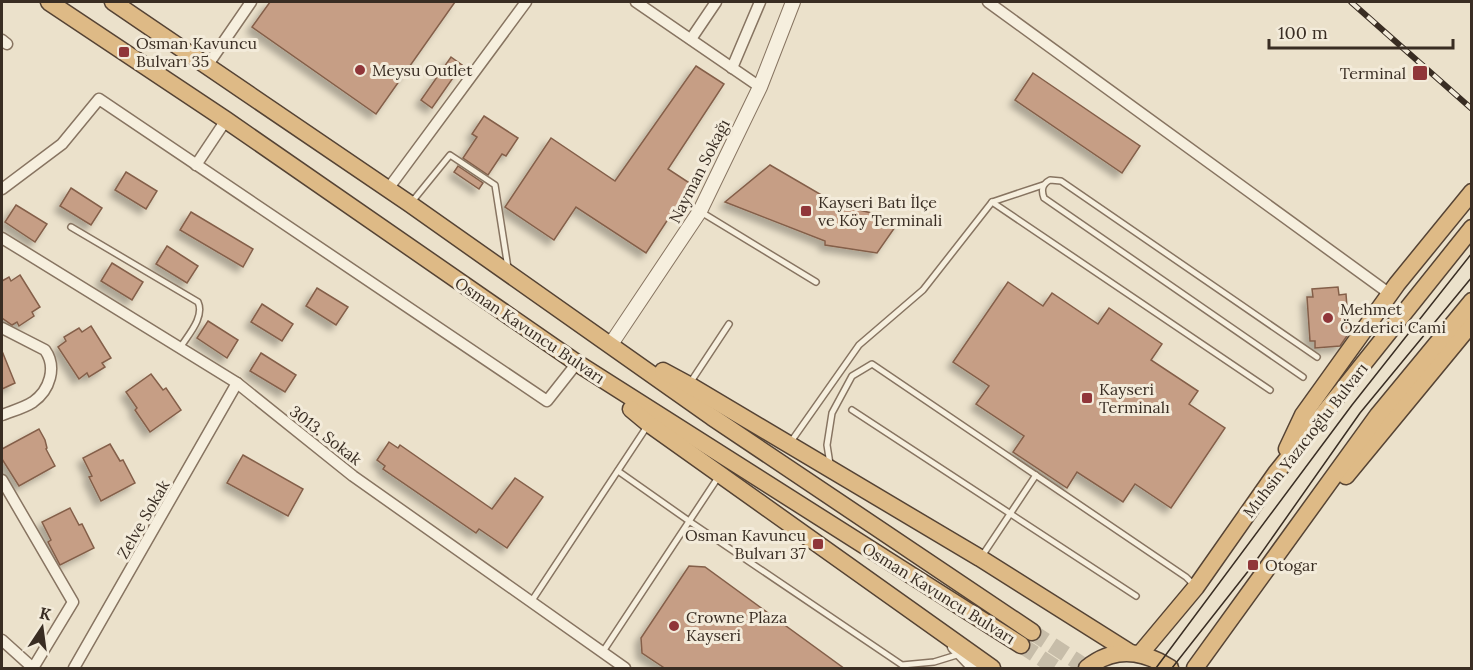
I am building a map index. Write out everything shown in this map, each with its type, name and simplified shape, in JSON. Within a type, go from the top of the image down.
[{"type":"highway","name":"Osman Kavuncu Bulvarı","points":[[49,2],[226,120],[577,363],[1026,638],[611,344],[113,2]]},
{"type":"highway","points":[[1276,473],[1303,415],[1390,294],[1472,192]]},
{"type":"highway","name":"Muhsin Yazıcıoğlu Bulvarı","points":[[1135,653],[1196,587],[1276,473],[1472,228]]},
{"type":"highway","points":[[1195,669],[1378,415],[1472,301]]},
{"type":"highway","points":[[1308,512],[1349,472],[1472,323]]},
{"type":"highway","points":[[611,344],[689,384],[1135,653],[1156,659],[1170,669]]},
{"type":"highway","points":[[577,363],[649,424],[993,669]]},
{"type":"highway","points":[[1087,669],[1107,656],[1135,653]]},
{"type":"street","points":[[207,66],[251,2]]},
{"type":"street","points":[[388,189],[526,2]]},
{"type":"street","points":[[636,2],[760,87]]},
{"type":"street","points":[[691,39],[716,2]]},
{"type":"street","points":[[732,68],[760,2]]},
{"type":"street","name":"Nayman Sokağı","points":[[611,344],[700,211],[760,87],[793,2]]},
{"type":"street","points":[[988,2],[1390,294]]},
{"type":"street","points":[[2,189],[62,144],[99,99],[547,401],[577,363]]},
{"type":"street","points":[[196,165],[226,120]]},
{"type":"street","name":"3013. Sokak","points":[[2,238],[237,383],[353,476],[625,669]]},
{"type":"street","points":[[2,328],[45,350],[52,367],[48,382],[31,404],[2,415]]},
{"type":"street","name":"Zelve Sokak","points":[[74,669],[237,383]]},
{"type":"street","points":[[2,480],[73,602],[33,669],[2,640]]},
{"type":"street","points":[[937,628],[973,669]]},
{"type":"lane","points":[[410,204],[450,154],[495,185],[509,275]]},
{"type":"lane","points":[[789,444],[859,345],[922,290],[992,202],[1043,185],[1050,180],[1061,181],[1317,357]]},
{"type":"lane","points":[[1043,185],[1044,198],[1303,377]]},
{"type":"lane","points":[[992,202],[1270,390]]},
{"type":"lane","points":[[700,211],[816,282]]},
{"type":"lane","points":[[71,227],[198,302],[200,311],[198,318],[180,348]]},
{"type":"lane","points":[[689,384],[729,324]]},
{"type":"lane","points":[[831,469],[827,445],[832,413],[852,376],[872,364],[1196,587]]},
{"type":"lane","points":[[852,410],[1136,596]]},
{"type":"lane","points":[[531,602],[649,424]]},
{"type":"lane","points":[[618,471],[902,665],[934,662],[960,654]]},
{"type":"lane","points":[[602,653],[720,474]]},
{"type":"lane","points":[[980,558],[1036,475]]},
{"type":"building","name":"Meysu Outlet","points":[[270,2],[455,2],[376,114],[252,27]]},
{"type":"building","points":[[451,57],[462,65],[432,108],[421,100]]},
{"type":"building","points":[[696,66],[724,84],[668,169],[691,184],[646,253],[576,207],[554,240],[505,207],[551,138],[615,181]]},
{"type":"building","points":[[1033,73],[1140,146],[1122,173],[1015,100]]},
{"type":"building","points":[[484,116],[518,138],[506,156],[502,154],[488,175],[463,158],[477,137],[472,134]]},
{"type":"building","name":"Kayseri Batı İlçe ve Köy Terminali","points":[[770,165],[825,197],[827,202],[900,220],[877,253],[825,245],[825,241],[725,202]]},
{"type":"building","points":[[458,166],[483,183],[479,189],[454,172]]},
{"type":"building","points":[[126,172],[157,191],[146,209],[115,190]]},
{"type":"building","points":[[71,188],[102,208],[91,225],[60,206]]},
{"type":"building","points":[[16,205],[47,224],[35,242],[5,222]]},
{"type":"building","points":[[191,212],[253,249],[243,267],[180,230]]},
{"type":"building","points":[[167,246],[198,266],[187,283],[156,264]]},
{"type":"building","points":[[112,263],[143,282],[132,300],[101,281]]},
{"type":"building","points":[[20,275],[40,307],[32,312],[34,316],[19,326],[17,322],[12,325],[2,318],[2,281],[9,277],[11,281]]},
{"type":"building","name":"Kayseri Terminalı","points":[[1008,282],[1043,306],[1052,293],[1098,324],[1109,308],[1162,344],[1151,360],[1198,391],[1189,404],[1225,428],[1171,508],[1135,484],[1123,502],[1077,472],[1067,488],[1013,452],[1024,436],[976,404],[989,386],[953,362]]},
{"type":"building","name":"Mehmet Özderici Cami","points":[[1338,287],[1339,295],[1346,294],[1349,333],[1340,346],[1315,348],[1315,341],[1310,341],[1307,297],[1313,297],[1312,289]]},
{"type":"building","points":[[317,288],[348,307],[336,325],[306,306]]},
{"type":"building","points":[[262,304],[293,324],[282,341],[251,322]]},
{"type":"building","points":[[208,321],[238,340],[227,358],[197,338]]},
{"type":"building","points":[[91,326],[111,358],[102,363],[105,367],[89,377],[87,373],[79,379],[58,347],[66,341],[64,337],[79,328],[82,332]]},
{"type":"building","points":[[2,351],[15,383],[2,389]]},
{"type":"building","points":[[261,353],[296,375],[285,392],[250,371]]},
{"type":"building","points":[[151,374],[163,390],[166,388],[181,410],[150,432],[126,392]]},
{"type":"building","points":[[39,429],[55,466],[19,486],[2,459],[2,449]]},
{"type":"building","points":[[389,442],[398,448],[400,445],[492,509],[515,478],[543,497],[507,548],[479,529],[476,533],[383,469],[385,466],[377,460]]},
{"type":"building","points":[[110,444],[120,461],[123,460],[135,483],[101,501],[89,477],[92,476],[83,458]]},
{"type":"building","points":[[243,455],[303,489],[288,516],[227,483]]},
{"type":"building","points":[[70,508],[79,525],[82,524],[94,548],[60,565],[48,542],[51,540],[42,522]]},
{"type":"building","points":[[689,566],[705,567],[845,669],[666,669],[642,653],[641,638]]},
{"type":"tunnel","points":[[1032,632],[1087,668]]},
{"type":"tunnel","points":[[1021,645],[1056,668]]},
{"type":"tram line","points":[[1156,668],[1352,405],[1472,253]]},
{"type":"tram line","points":[[1172,668],[1253,565],[1360,413],[1472,277]]},
{"type":"railway","points":[[1351,2],[1472,109]]},
{"type":"place","name":"Osman Kavuncu Bulvarı 35","points":[[124,52]]},
{"type":"place","name":"Meysu Outlet","points":[[360,70]]},
{"type":"place","name":"Terminal","points":[[1420,73]]},
{"type":"place","name":"Kayseri Batı İlçe ve Köy Terminali","points":[[806,211]]},
{"type":"place","name":"Mehmet Özderici Cami","points":[[1328,318]]},
{"type":"place","name":"Kayseri Terminalı","points":[[1087,398]]},
{"type":"place","name":"Osman Kavuncu Bulvarı 37","points":[[818,544]]},
{"type":"place","name":"Otogar","points":[[1253,565]]},
{"type":"place","name":"Crowne Plaza Kayseri","points":[[674,626]]}]
